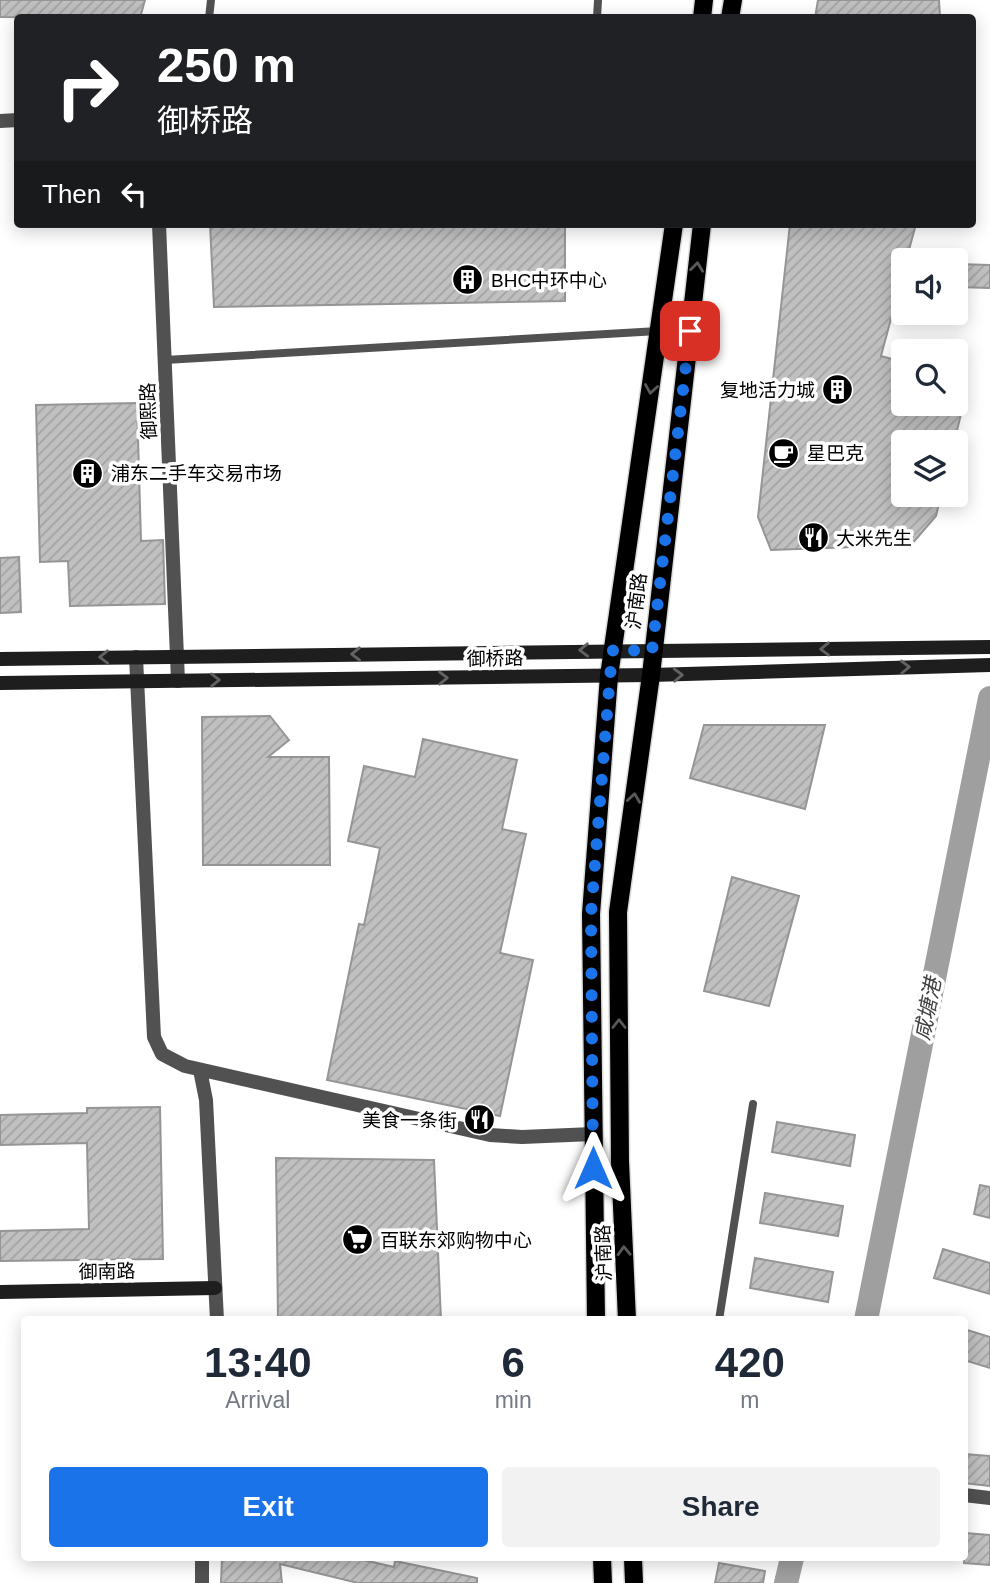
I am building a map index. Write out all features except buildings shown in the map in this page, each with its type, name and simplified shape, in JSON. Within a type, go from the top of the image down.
[{"type":"main road","name":"沪南路","points":[[596,1316],[591,914],[613,650],[673,228]]},
{"type":"main road","name":"沪南路","points":[[627,1316],[620,1161],[618,912],[651,676],[702,228]]},
{"type":"main road","name":"御桥路","points":[[0,659],[990,647]]},
{"type":"main road","name":"御桥路","points":[[0,683],[651,676],[990,665]]},
{"type":"main road","name":"御南路","points":[[0,1292],[215,1288]]},
{"type":"main road","points":[[602,1561],[603,1583]]},
{"type":"main road","points":[[633,1561],[634,1583]]},
{"type":"street","name":"御熙路","points":[[159,228],[178,681]]},
{"type":"street","points":[[136,657],[154,1037],[162,1054],[172,1061],[200,1070],[490,1135],[522,1138],[593,1134]]},
{"type":"street","points":[[200,1070],[205,1100],[217,1316]]},
{"type":"street","points":[[968,1495],[990,1497]]},
{"type":"street","points":[[202,1561],[202,1583]]},
{"type":"lane","points":[[165,360],[659,331]]},
{"type":"lane","points":[[720,1316],[753,1104]]},
{"type":"waterway","name":"咸塘港","points":[[867,1316],[990,698]]},
{"type":"waterway","name":"咸塘港","points":[[786,1583],[791,1561]]},
{"type":"place","name":"BHC中环中心","points":[[468,280]]},
{"type":"place","name":"复地活力城","points":[[838,390]]},
{"type":"place","name":"星巴克","points":[[784,453]]},
{"type":"place","name":"浦东二手车交易市场","points":[[88,473]]},
{"type":"place","name":"大米先生","points":[[813,538]]},
{"type":"place","name":"美食一条街","points":[[480,1120]]},
{"type":"place","name":"百联东郊购物中心","points":[[357,1240]]},
{"type":"route","points":[[593,1168],[591,914],[613,650],[652,651],[690,331]]}]
